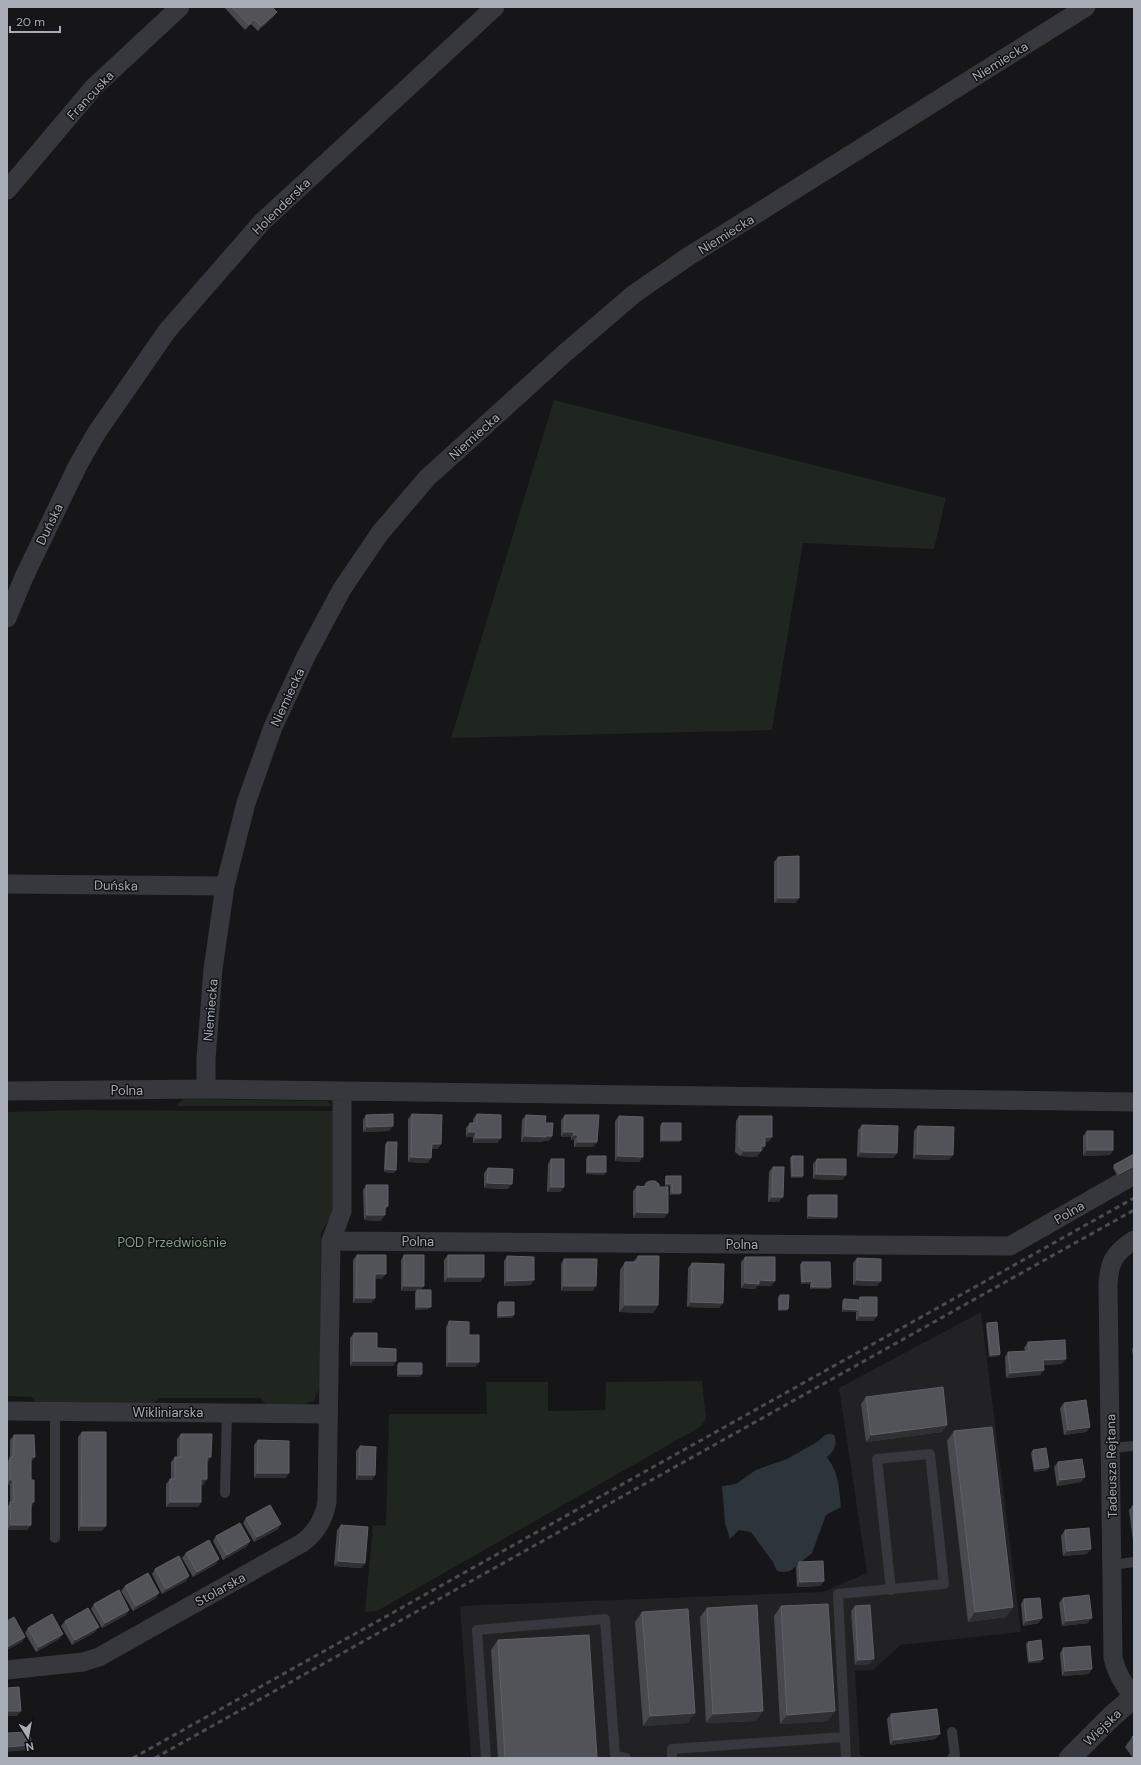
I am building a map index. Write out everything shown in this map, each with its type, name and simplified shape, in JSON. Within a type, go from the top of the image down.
[{"type":"street","name":"Francuska","points":[[7,190],[94,87],[180,7]]},
{"type":"street","name":"Holenderska","points":[[97,432],[167,331],[262,222],[495,7]]},
{"type":"street","name":"Niemiecka","points":[[206,1089],[206,1059],[213,969],[225,886],[246,803],[273,727],[306,656],[342,589],[376,539],[427,478],[565,353],[634,294],[689,256],[1064,13],[1086,7]]},
{"type":"street","name":"Duńska","points":[[7,618],[24,577],[74,472],[97,432]]},
{"type":"street","name":"Duńska","points":[[7,884],[225,886]]},
{"type":"street","name":"Polna","points":[[7,1091],[206,1089],[1134,1102]]},
{"type":"street","points":[[328,1414],[331,1241],[342,1211],[342,1091]]},
{"type":"street","name":"Polna","points":[[331,1241],[1010,1246],[1134,1175]]},
{"type":"street","name":"Tadeusza Rejtana","points":[[1134,1240],[1119,1251],[1109,1269],[1113,1658],[1120,1679],[1134,1697]]},
{"type":"street","name":"Wikliniarska","points":[[7,1411],[328,1414]]},
{"type":"street","name":"Stolarska","points":[[7,1670],[83,1662],[99,1657],[302,1543],[310,1537],[321,1522],[327,1502],[328,1414]]},
{"type":"street","name":"Wiejska","points":[[1070,1758],[1112,1716],[1134,1697]]},
{"type":"lane","points":[[54,1412],[55,1538]]},
{"type":"lane","points":[[225,1494],[227,1412]]},
{"type":"lane","points":[[1111,1448],[1134,1446]]},
{"type":"lane","points":[[846,1758],[838,1594],[891,1590],[944,1584],[930,1454],[878,1459],[891,1590]]},
{"type":"lane","points":[[1112,1565],[1134,1562]]},
{"type":"lane","points":[[486,1758],[477,1630],[605,1619],[615,1756],[626,1758]]},
{"type":"lane","points":[[952,1732],[955,1755],[952,1758]]},
{"type":"lane","points":[[672,1758],[672,1750],[844,1737]]},
{"type":"shaded area","points":[[981,1312],[1021,1632],[901,1645],[873,1670],[855,1671],[860,1755],[868,1758],[471,1758],[460,1606],[823,1592],[867,1573],[839,1388]]},
{"type":"shaded area","points":[[825,1435],[834,1435],[836,1441],[832,1452],[827,1457],[836,1475],[841,1507],[826,1515],[812,1553],[790,1571],[777,1571],[773,1562],[751,1532],[739,1530],[730,1539],[725,1523],[722,1486],[736,1484],[756,1470],[787,1459],[817,1442]]},
{"type":"green space","points":[[554,400],[946,498],[934,549],[803,543],[772,730],[451,738]]},
{"type":"green space","points":[[183,1099],[328,1101],[332,1106],[176,1106]]},
{"type":"green space","name":"POD Przedwiośnie","points":[[84,1110],[333,1111],[333,1212],[321,1233],[320,1387],[314,1401],[302,1405],[267,1405],[260,1398],[160,1398],[152,1404],[37,1403],[31,1397],[7,1396],[7,1112]]},
{"type":"green space","points":[[702,1381],[706,1419],[700,1427],[377,1611],[365,1612],[373,1526],[386,1525],[389,1414],[487,1414],[486,1382],[548,1382],[548,1411],[605,1410],[606,1382]]},
{"type":"building","points":[[232,7],[272,7],[277,12],[261,26],[254,19],[249,25]]},
{"type":"building","points":[[799,856],[799,898],[778,898],[778,857]]},
{"type":"building","points":[[393,1114],[393,1126],[367,1127],[366,1115]]},
{"type":"building","points":[[412,1114],[442,1115],[441,1144],[432,1144],[431,1158],[411,1157]]},
{"type":"building","points":[[477,1114],[501,1115],[501,1138],[476,1138],[476,1132],[469,1132],[470,1123],[476,1123]]},
{"type":"building","points":[[526,1115],[546,1116],[545,1123],[553,1123],[552,1136],[525,1136]]},
{"type":"building","points":[[565,1115],[599,1115],[597,1142],[578,1142],[578,1135],[574,1135],[574,1132],[564,1132]]},
{"type":"building","points":[[619,1116],[643,1117],[643,1157],[618,1156]]},
{"type":"building","points":[[739,1116],[772,1116],[772,1137],[765,1137],[765,1146],[761,1146],[761,1151],[744,1151],[739,1147]]},
{"type":"building","points":[[662,1123],[681,1123],[681,1140],[662,1140]]},
{"type":"building","points":[[862,1125],[898,1126],[897,1153],[861,1152]]},
{"type":"building","points":[[918,1126],[954,1127],[953,1155],[917,1154]]},
{"type":"building","points":[[1087,1131],[1113,1131],[1113,1150],[1087,1150]]},
{"type":"building","points":[[387,1142],[397,1142],[396,1170],[385,1169]]},
{"type":"building","points":[[1134,1154],[1134,1166],[1119,1174],[1114,1165]]},
{"type":"building","points":[[588,1156],[606,1156],[606,1172],[588,1172]]},
{"type":"building","points":[[792,1156],[803,1156],[803,1176],[792,1176]]},
{"type":"building","points":[[551,1159],[564,1159],[564,1187],[551,1187]]},
{"type":"building","points":[[817,1159],[846,1159],[846,1175],[816,1174]]},
{"type":"building","points":[[773,1167],[784,1167],[783,1197],[772,1197]]},
{"type":"building","points":[[488,1168],[513,1169],[512,1184],[487,1183]]},
{"type":"building","points":[[666,1176],[681,1176],[681,1193],[672,1193],[672,1184],[666,1184]]},
{"type":"building","points":[[655,1181],[659,1184],[659,1187],[668,1187],[668,1213],[637,1212],[637,1186],[646,1187],[646,1183]]},
{"type":"building","points":[[366,1185],[388,1185],[388,1206],[385,1206],[385,1215],[367,1215]]},
{"type":"building","points":[[809,1195],[837,1195],[837,1217],[809,1216]]},
{"type":"building","points":[[357,1255],[386,1255],[386,1274],[375,1274],[375,1298],[356,1298]]},
{"type":"building","points":[[404,1255],[424,1255],[424,1286],[404,1286]]},
{"type":"building","points":[[448,1255],[484,1255],[484,1277],[448,1277]]},
{"type":"building","points":[[507,1256],[534,1257],[534,1280],[507,1281]]},
{"type":"building","points":[[638,1256],[659,1256],[658,1305],[625,1305],[625,1262],[638,1262]]},
{"type":"building","points":[[745,1257],[775,1257],[775,1281],[759,1280],[759,1284],[745,1283]]},
{"type":"building","points":[[857,1258],[881,1259],[881,1281],[857,1280]]},
{"type":"building","points":[[564,1259],[597,1259],[596,1286],[564,1286]]},
{"type":"building","points":[[802,1262],[830,1262],[831,1287],[812,1287],[812,1281],[802,1282]]},
{"type":"building","points":[[692,1263],[724,1264],[723,1303],[691,1302]]},
{"type":"building","points":[[417,1290],[431,1290],[431,1307],[417,1307]]},
{"type":"building","points":[[780,1295],[789,1295],[788,1309],[779,1309]]},
{"type":"building","points":[[860,1297],[877,1297],[877,1316],[860,1316]]},
{"type":"building","points":[[844,1299],[858,1300],[858,1310],[844,1309]]},
{"type":"building","points":[[499,1302],[514,1302],[514,1315],[499,1316]]},
{"type":"building","points":[[449,1321],[469,1322],[469,1335],[479,1335],[479,1362],[449,1362]]},
{"type":"building","points":[[997,1322],[1000,1354],[991,1355],[987,1323]]},
{"type":"building","points":[[354,1333],[377,1333],[377,1348],[396,1349],[396,1361],[353,1361]]},
{"type":"building","points":[[1065,1340],[1066,1359],[1043,1360],[1044,1370],[1010,1373],[1008,1352],[1029,1351],[1028,1342]]},
{"type":"building","points":[[399,1363],[422,1363],[422,1374],[399,1374]]},
{"type":"building","points":[[943,1387],[947,1425],[871,1435],[866,1397]]},
{"type":"building","points":[[1086,1400],[1090,1427],[1068,1430],[1064,1403]]},
{"type":"building","points":[[992,1427],[1013,1607],[975,1612],[954,1431]]},
{"type":"building","points":[[82,1432],[106,1432],[106,1526],[81,1526]]},
{"type":"building","points":[[181,1434],[212,1434],[211,1457],[207,1457],[207,1479],[201,1479],[201,1502],[170,1502],[170,1479],[175,1479],[175,1457],[181,1457]]},
{"type":"building","points":[[14,1435],[34,1435],[35,1457],[31,1457],[31,1480],[34,1480],[34,1502],[31,1502],[31,1525],[11,1525],[10,1502],[14,1502],[13,1480],[10,1480],[10,1457],[13,1457]]},
{"type":"building","points":[[258,1440],[289,1441],[289,1473],[257,1473]]},
{"type":"building","points":[[360,1446],[376,1447],[375,1475],[359,1475]]},
{"type":"building","points":[[1046,1448],[1049,1467],[1035,1469],[1033,1450]]},
{"type":"building","points":[[1082,1459],[1085,1477],[1060,1480],[1058,1462]]},
{"type":"building","points":[[270,1505],[281,1524],[257,1537],[246,1518]]},
{"type":"building","points":[[240,1523],[250,1541],[227,1555],[216,1536]]},
{"type":"building","points":[[341,1525],[368,1527],[365,1563],[338,1561]]},
{"type":"building","points":[[1089,1528],[1091,1549],[1067,1551],[1065,1530]]},
{"type":"building","points":[[209,1540],[219,1559],[197,1572],[186,1553]]},
{"type":"building","points":[[179,1556],[189,1576],[166,1589],[155,1569]]},
{"type":"building","points":[[823,1561],[824,1581],[800,1582],[799,1562]]},
{"type":"building","points":[[148,1573],[159,1593],[136,1606],[125,1586]]},
{"type":"building","points":[[119,1590],[129,1610],[105,1623],[94,1604]]},
{"type":"building","points":[[1089,1595],[1092,1618],[1066,1621],[1063,1598]]},
{"type":"building","points":[[1040,1598],[1042,1618],[1026,1621],[1024,1599]]},
{"type":"building","points":[[828,1604],[835,1711],[787,1715],[781,1606]]},
{"type":"building","points":[[757,1605],[763,1711],[713,1714],[707,1608]]},
{"type":"building","points":[[870,1605],[874,1659],[858,1660],[855,1606]]},
{"type":"building","points":[[88,1608],[99,1627],[75,1640],[65,1621]]},
{"type":"building","points":[[688,1609],[695,1713],[650,1716],[642,1612]]},
{"type":"building","points":[[52,1614],[63,1634],[39,1647],[28,1628]]},
{"type":"building","points":[[14,1617],[25,1637],[7,1647],[7,1621]]},
{"type":"building","points":[[589,1635],[597,1758],[505,1758],[498,1640]]},
{"type":"building","points":[[1041,1640],[1043,1659],[1030,1661],[1028,1642]]},
{"type":"building","points":[[1090,1646],[1092,1669],[1065,1671],[1063,1648]]},
{"type":"building","points":[[19,1687],[21,1711],[7,1711],[7,1688]]},
{"type":"building","points":[[937,1709],[940,1734],[894,1740],[891,1714]]},
{"type":"building","points":[[30,1732],[31,1745],[7,1747],[7,1733]]},
{"type":"railway","points":[[133,1758],[1134,1198]]},
{"type":"railway","points":[[155,1758],[1134,1210]]}]
